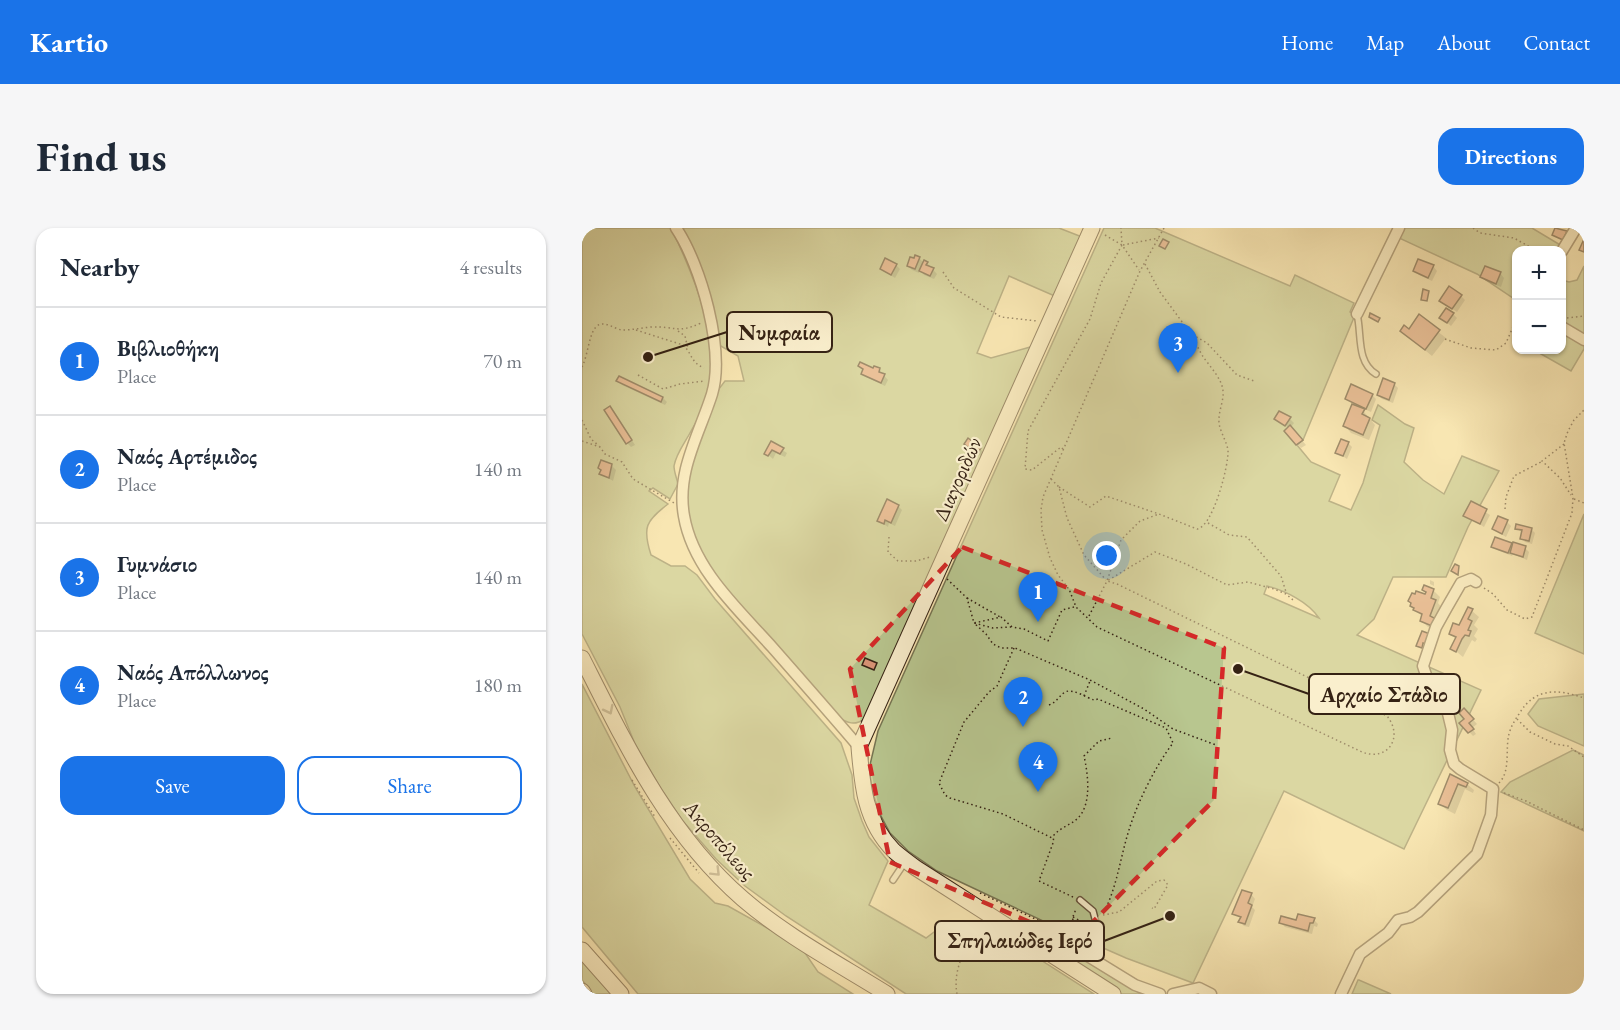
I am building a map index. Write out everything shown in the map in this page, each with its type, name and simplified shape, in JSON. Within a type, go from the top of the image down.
[{"type":"street","points":[[676,228],[697,275],[715,345],[715,376],[708,405],[688,456],[682,490],[683,507],[690,538],[711,577],[859,747],[868,810],[894,851],[993,918],[1113,994]]},
{"type":"street","points":[[1358,314],[1399,228]]},
{"type":"street","points":[[1565,246],[1576,228]]},
{"type":"street","name":"Διαγοριδών","points":[[859,747],[1050,322],[1099,231]]},
{"type":"street","points":[[1566,329],[1584,340]]},
{"type":"street","points":[[1341,994],[1360,954],[1388,933],[1398,920],[1419,912],[1477,854],[1491,815],[1493,789],[1454,764],[1450,750],[1452,730],[1446,705],[1429,684],[1423,666],[1436,627],[1461,583],[1471,579],[1476,582]]},
{"type":"street","name":"Ακροπόλεως","points":[[582,658],[646,780],[701,857],[743,899],[781,927],[887,994]]},
{"type":"street","points":[[582,950],[621,994]]},
{"type":"street","points":[[1062,961],[1078,950],[1085,952],[1135,985],[1160,994]]},
{"type":"street","points":[[1173,994],[1199,988],[1211,994]]},
{"type":"lane","points":[[1358,314],[1364,360],[1376,374]]},
{"type":"lane","points":[[893,880],[906,860]]},
{"type":"lane","points":[[1080,900],[1093,911],[1097,926],[1085,952]]},
{"type":"lane","points":[[972,929],[993,918]]},
{"type":"path","points":[[1064,449],[1061,447],[1032,471],[1025,469],[1028,431],[1090,319],[1101,283],[1122,245],[1122,228]]},
{"type":"path","points":[[1059,488],[1067,518],[1084,555],[1107,581],[1381,712],[1392,722],[1395,736],[1392,743],[1376,755],[1362,752],[1097,627],[1076,607],[1069,589],[1058,575],[1050,558],[1042,530],[1043,497],[1140,271],[1164,228]]},
{"type":"path","points":[[1473,228],[1480,233],[1514,238],[1528,246]]},
{"type":"path","points":[[1099,231],[1122,245],[1140,271]]},
{"type":"path","points":[[1122,245],[1159,238]]},
{"type":"path","points":[[1051,479],[1059,488],[1090,507],[1106,496],[1197,529],[1207,523],[1216,502],[1228,450],[1218,421],[1223,391],[1191,334],[1160,292],[1144,263]]},
{"type":"path","points":[[943,272],[954,288],[1001,317],[1050,322]]},
{"type":"path","points":[[1566,317],[1584,316]]},
{"type":"path","points":[[582,367],[587,358],[591,335],[595,327],[600,324],[620,330],[667,327],[678,330],[689,329],[710,319]]},
{"type":"path","points":[[632,329],[675,342],[688,350]]},
{"type":"path","points":[[1445,339],[1470,348],[1496,350],[1506,343],[1512,329]]},
{"type":"path","points":[[678,330],[685,336],[693,361],[715,376]]},
{"type":"path","points":[[1191,334],[1207,343],[1237,375],[1254,381]]},
{"type":"path","points":[[638,375],[663,388],[715,376]]},
{"type":"path","points":[[1476,582],[1493,594],[1507,610],[1525,619],[1532,617],[1572,513],[1573,498],[1564,443],[1574,420],[1584,410]]},
{"type":"path","points":[[582,420],[591,439],[605,454],[622,462],[633,479],[683,507]]},
{"type":"path","points":[[582,441],[600,447]]},
{"type":"path","points":[[1505,510],[1506,497],[1514,476],[1542,461],[1564,443]]},
{"type":"path","points":[[1542,461],[1560,478],[1573,498],[1584,503]]},
{"type":"path","points":[[1089,617],[1107,581],[1120,540],[1140,521],[1159,514]]},
{"type":"path","points":[[1207,523],[1229,536],[1247,537],[1281,576],[1286,594]]},
{"type":"path","points":[[889,537],[888,552],[898,561],[916,561],[945,555]]},
{"type":"path","points":[[1107,581],[1155,552],[1186,564],[1227,585],[1248,582],[1286,594],[1293,600]]},
{"type":"path","points":[[946,578],[967,598],[1001,617],[1012,627]]},
{"type":"path","points":[[967,598],[974,623],[993,644],[1001,648],[1015,648],[1090,680],[1144,709],[1173,729],[1216,745]]},
{"type":"path","points":[[974,623],[993,628],[1024,629],[1048,641],[1062,610],[1076,607]]},
{"type":"path","points":[[974,623],[1001,617]]},
{"type":"path","points":[[1015,648],[997,686],[989,692],[964,722],[939,783],[945,795],[950,798],[1003,814],[1053,838]]},
{"type":"path","points":[[1084,696],[1090,680]]},
{"type":"path","points":[[1050,705],[1065,692],[1072,691],[1094,700],[1098,699],[1166,728],[1173,742],[1160,760],[1130,826],[1111,898],[1102,915],[1119,912],[1157,881],[1164,880],[1168,885],[1154,909],[1152,908]]},
{"type":"path","points":[[1584,698],[1566,692],[1549,691],[1527,702],[1509,734],[1505,777],[1493,789],[1526,801],[1584,830]]},
{"type":"path","points":[[1517,718],[1530,732],[1555,744],[1568,746],[1584,757]]},
{"type":"path","points":[[1059,930],[1075,927],[1084,930],[1086,925],[1072,919],[1080,900],[1039,881],[1057,831],[1078,818],[1082,812],[1089,778],[1084,756],[1099,741],[1112,738]]},
{"type":"path","points":[[981,894],[1059,930],[1075,943]]},
{"type":"path","points":[[957,994],[955,982],[958,962],[972,929]]},
{"type":"highlighted area","points":[[962,547],[1224,648],[1214,800],[1074,941],[890,862],[850,669]]},
{"type":"green space","points":[[582,228],[671,228],[687,264],[708,327],[712,368],[710,387],[699,417],[676,457],[674,466],[678,484],[670,499],[653,488],[649,491],[668,504],[655,515],[648,525],[648,545],[651,555],[671,566],[685,566],[697,575],[715,599],[841,743],[852,775],[854,798],[862,821],[869,837],[888,861],[869,905],[926,938],[938,929],[957,936],[973,946],[991,928],[1094,994],[906,994],[786,916],[745,886],[716,859],[682,820],[635,744],[620,707],[582,634]]},
{"type":"green space","points":[[678,228],[1059,228],[1082,237],[1057,297],[1009,276],[977,353],[991,358],[1034,346],[865,719],[858,722],[848,722],[837,717],[708,572],[685,513],[686,470],[715,394],[725,381],[744,381],[738,356],[719,345]]},
{"type":"green space","points":[[1104,228],[1155,228],[1290,286],[1295,275],[1354,303],[1350,312],[1355,315],[1303,440],[1297,445],[1311,462],[1340,475],[1329,501],[1351,510],[1363,483],[1380,425],[1372,420],[1378,405],[1414,428],[1404,462],[1423,480],[1444,494],[1462,456],[1499,471],[1468,527],[1446,577],[1393,577],[1374,619],[1357,635],[1481,690],[1404,849],[1284,791],[1193,983],[1126,958],[1060,929],[937,871],[908,851],[890,833],[873,794],[869,769],[878,731]],"holes":[[[1267,586],[1303,602],[1319,618],[1264,594]]]},
{"type":"green space","points":[[1404,228],[1532,228],[1562,246],[1512,246],[1512,297],[1477,274],[1399,238]]},
{"type":"green space","points":[[1584,266],[1584,339],[1566,328],[1566,281],[1577,280]]},
{"type":"green space","points":[[1566,334],[1584,345],[1571,371],[1541,354],[1566,354]]},
{"type":"green space","points":[[1584,514],[1584,654],[1535,633]]},
{"type":"green space","points":[[582,684],[635,787],[690,879],[715,903],[728,906],[801,947],[818,972],[853,994],[638,994],[582,927]]},
{"type":"green space","points":[[1584,694],[1584,746],[1538,726],[1528,714],[1539,699]]},
{"type":"green space","points":[[1573,750],[1584,755],[1584,831],[1501,792],[1510,782]]},
{"type":"green space","points":[[582,957],[614,994],[593,994],[582,980]]},
{"type":"green space","points":[[1083,958],[1141,994],[1119,994],[1073,962]]},
{"type":"green space","points":[[1359,980],[1391,994],[1352,994]]},
{"type":"building","points":[[1555,228],[1567,231],[1563,240],[1552,235]]},
{"type":"building","points":[[1163,239],[1169,242],[1165,249],[1159,246]]},
{"type":"building","points":[[1584,239],[1584,252],[1579,250]]},
{"type":"building","points":[[915,255],[920,257],[915,269],[907,266],[910,257],[914,258]]},
{"type":"building","points":[[885,258],[897,264],[891,275],[880,269]]},
{"type":"building","points":[[1418,259],[1434,265],[1428,278],[1413,271]]},
{"type":"building","points":[[924,260],[928,262],[926,265],[934,268],[930,276],[919,271]]},
{"type":"building","points":[[1485,266],[1501,272],[1496,284],[1480,277]]},
{"type":"building","points":[[1449,286],[1462,295],[1452,309],[1439,301]]},
{"type":"building","points":[[1423,289],[1429,291],[1427,301],[1421,300]]},
{"type":"building","points":[[1446,308],[1454,313],[1447,323],[1439,318]]},
{"type":"building","points":[[1370,313],[1380,318],[1378,322],[1369,317]]},
{"type":"building","points":[[1419,314],[1440,330],[1425,350],[1400,331],[1404,325],[1409,329]]},
{"type":"building","points":[[860,362],[873,368],[874,366],[880,368],[879,372],[885,374],[881,383],[861,374],[863,369],[858,366]]},
{"type":"building","points":[[619,376],[663,397],[661,402],[616,381]]},
{"type":"building","points":[[1383,378],[1395,383],[1389,400],[1377,395]]},
{"type":"building","points":[[1351,384],[1373,394],[1366,409],[1345,399]]},
{"type":"building","points":[[1352,404],[1365,409],[1362,414],[1370,418],[1363,435],[1343,426]]},
{"type":"building","points":[[610,406],[632,440],[626,444],[604,410]]},
{"type":"building","points":[[1279,411],[1291,417],[1285,426],[1274,419]]},
{"type":"building","points":[[1290,425],[1303,440],[1296,445],[1284,431]]},
{"type":"building","points":[[968,438],[981,448],[977,454],[964,444]]},
{"type":"building","points":[[1341,439],[1349,442],[1343,456],[1335,453]]},
{"type":"building","points":[[771,441],[784,448],[780,454],[772,450],[768,456],[764,454]]},
{"type":"building","points":[[601,460],[612,464],[609,478],[599,474],[601,470],[598,468]]},
{"type":"building","points":[[887,499],[899,505],[891,523],[885,520],[884,524],[877,521]]},
{"type":"building","points":[[1471,501],[1487,509],[1480,524],[1463,516]]},
{"type":"building","points":[[1498,516],[1508,520],[1502,534],[1492,529]]},
{"type":"building","points":[[1516,524],[1532,528],[1529,541],[1520,539],[1522,530],[1515,529]]},
{"type":"building","points":[[1495,537],[1512,543],[1508,553],[1491,547]]},
{"type":"building","points":[[1513,542],[1526,546],[1523,557],[1510,553]]},
{"type":"building","points":[[1455,564],[1459,566],[1458,575],[1451,571]]},
{"type":"building","points":[[1424,585],[1434,589],[1431,598],[1436,600],[1430,616],[1436,619],[1432,626],[1420,621],[1422,614],[1413,610],[1414,608],[1408,601],[1412,593],[1415,594],[1416,591],[1425,594],[1426,592],[1422,590]]},
{"type":"building","points":[[1468,607],[1473,609],[1468,619],[1472,621],[1468,630],[1471,631],[1469,636],[1465,635],[1462,639],[1456,652],[1450,649],[1456,637],[1449,634],[1453,623],[1459,625]]},
{"type":"building","points":[[1422,631],[1430,634],[1422,648],[1416,646]]},
{"type":"building","points":[[865,658],[877,663],[874,670],[862,665]]},
{"type":"building","points":[[1464,708],[1474,719],[1469,723],[1474,729],[1468,733],[1459,723],[1464,719],[1459,713]]},
{"type":"building","points":[[1450,774],[1468,783],[1466,787],[1458,784],[1448,808],[1438,804]]},
{"type":"building","points":[[1242,890],[1252,893],[1248,903],[1252,905],[1245,924],[1238,922],[1241,917],[1232,914]]},
{"type":"building","points":[[1298,914],[1315,918],[1313,923],[1310,923],[1308,931],[1279,923],[1281,916],[1296,920]]},
{"type":"place","name":"Νυμφαία","points":[[648,357]]},
{"type":"place","name":"Γυμνάσιο","points":[[1178,373]]},
{"type":"place","name":"Βιβλιοθήκη","points":[[1038,622]]},
{"type":"place","name":"Αρχαίο Στάδιο","points":[[1238,669]]},
{"type":"place","name":"Ναός Αρτέμιδος","points":[[1023,727]]},
{"type":"place","name":"Ναός Απόλλωνος","points":[[1038,792]]},
{"type":"place","name":"Σπηλαιώδες Ιερό","points":[[1170,916]]}]
